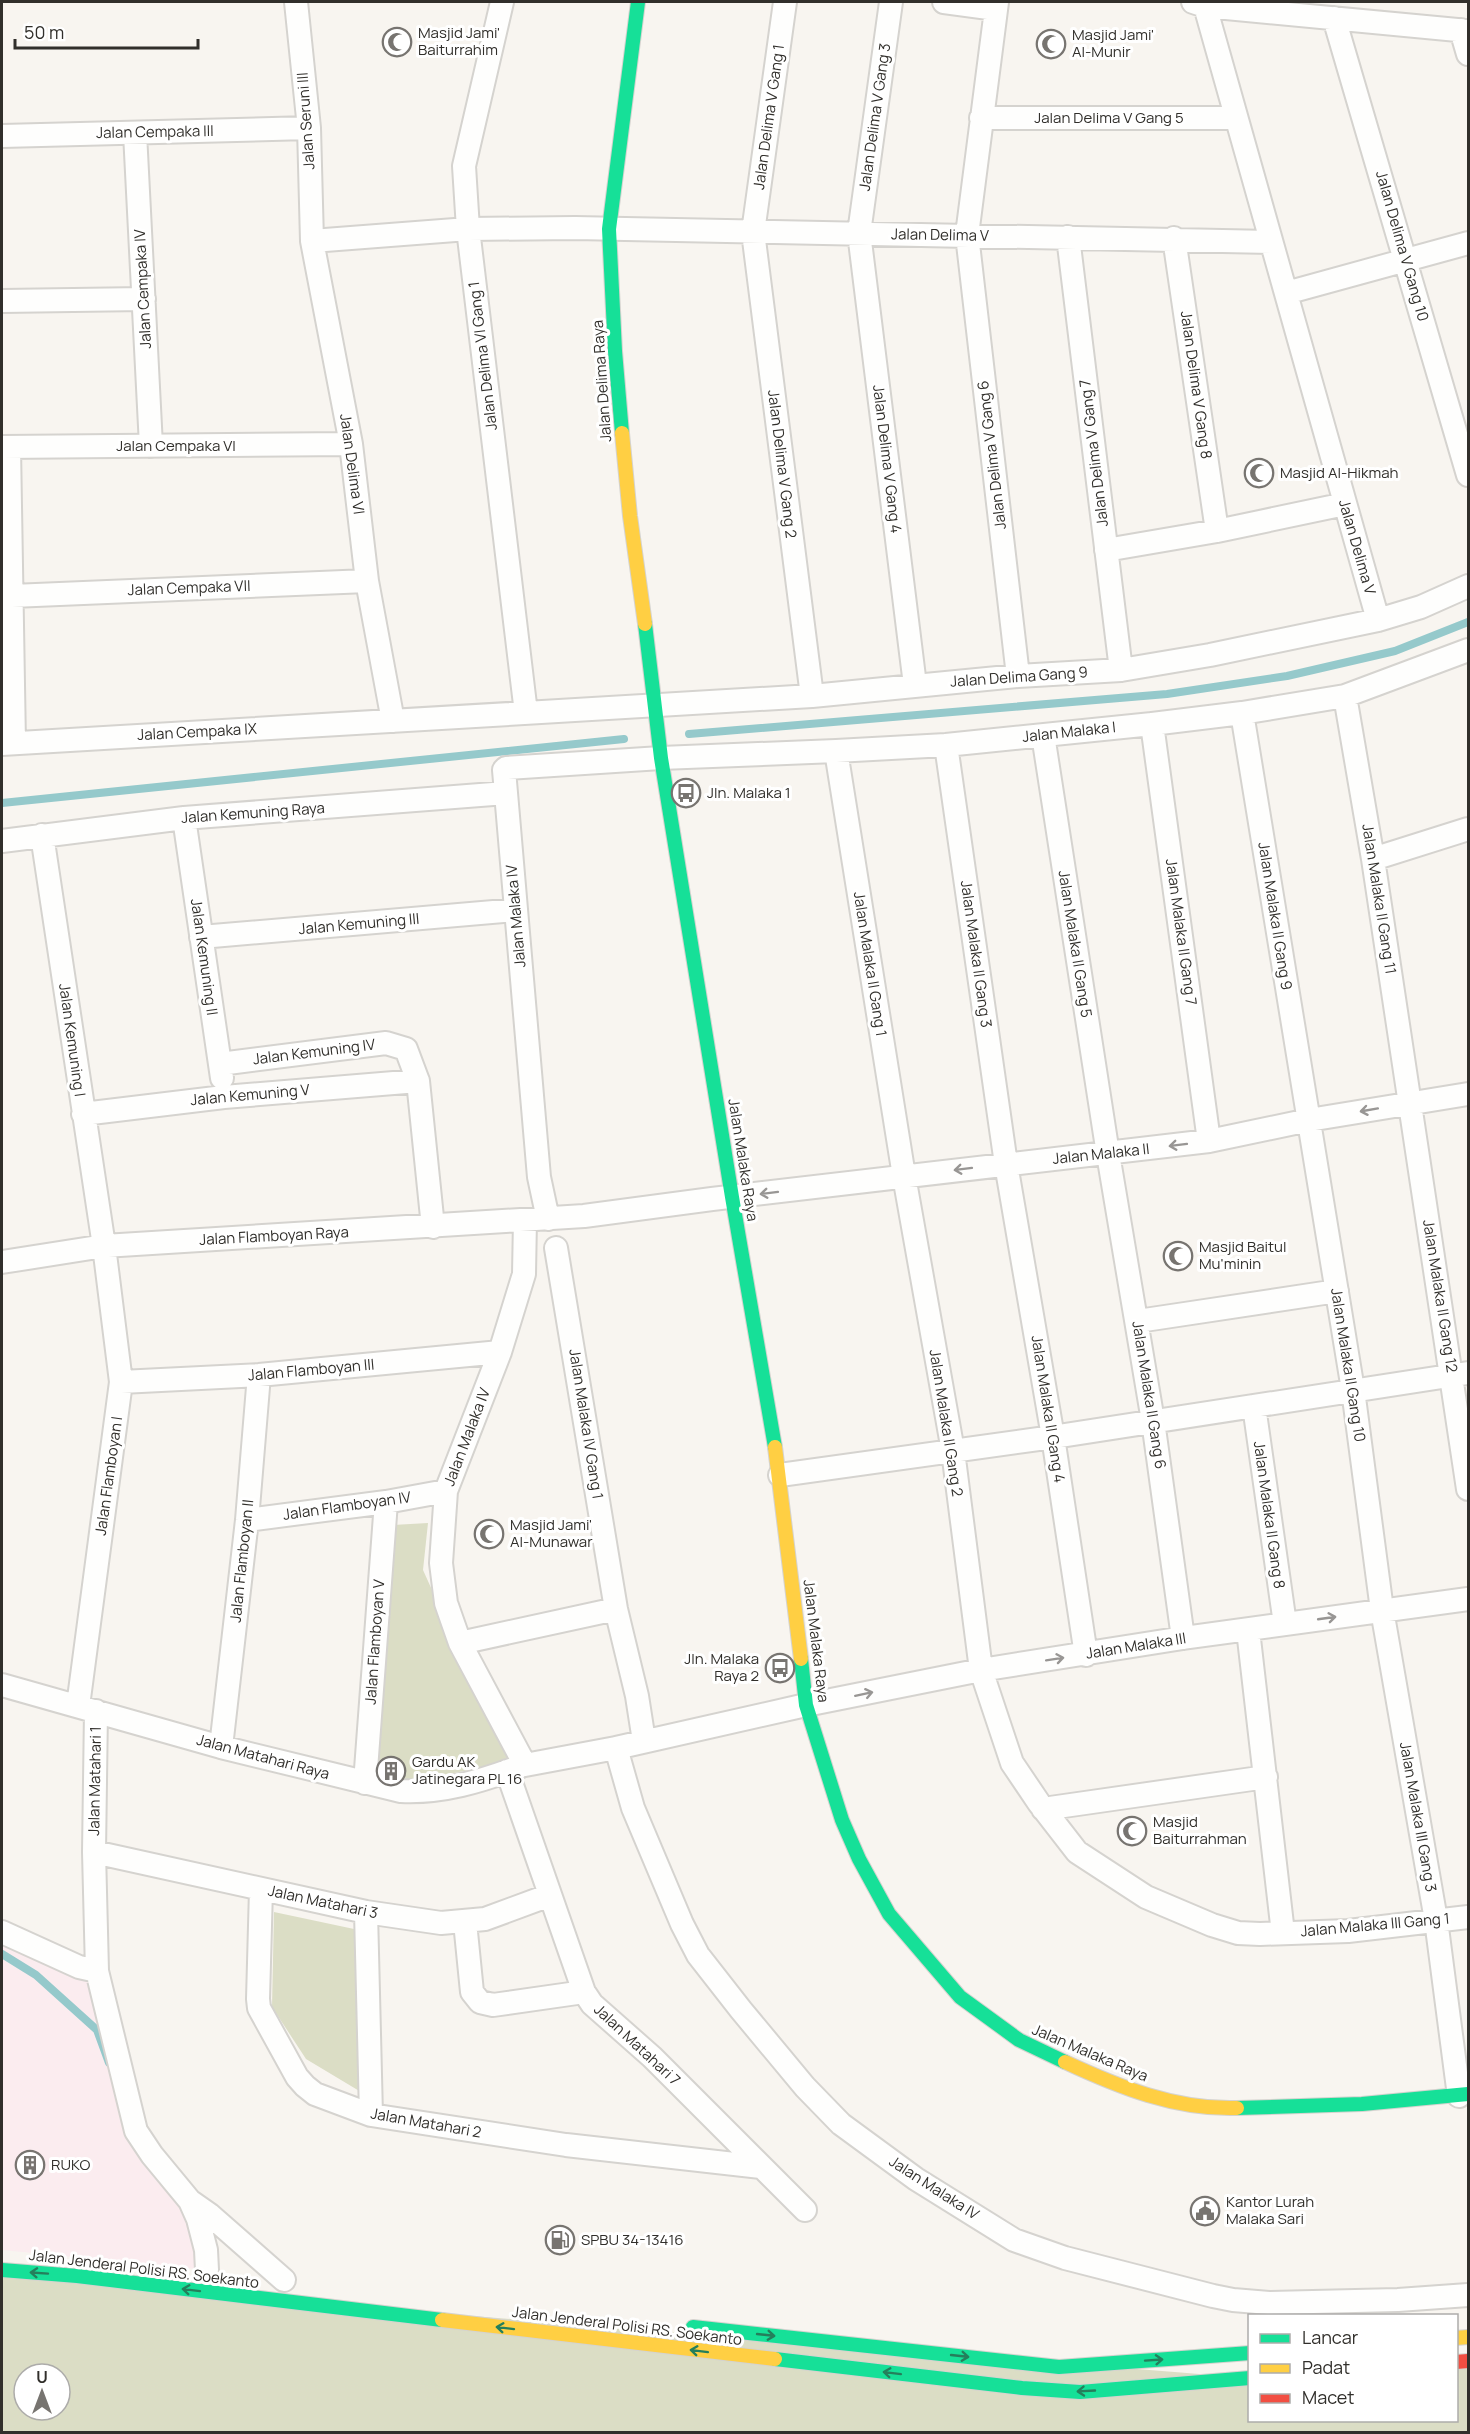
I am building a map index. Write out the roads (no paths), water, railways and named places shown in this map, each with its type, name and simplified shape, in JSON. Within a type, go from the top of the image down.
[{"type":"street","name":"Jalan Seruni III","points":[[296,2],[309,128],[312,241]]},
{"type":"street","name":"Jalan Delima VI Gang 1","points":[[501,2],[464,166],[468,229],[526,713]]},
{"type":"street","name":"Jalan Delima Raya","points":[[638,2],[609,229],[615,351],[630,516],[661,758]]},
{"type":"street","name":"Jalan Delima V Gang 1","points":[[753,232],[785,2]]},
{"type":"street","name":"Jalan Delima V Gang 3","points":[[859,233],[891,2]]},
{"type":"street","points":[[944,2],[996,5],[967,235]]},
{"type":"street","points":[[1200,3],[1465,30],[1468,54]]},
{"type":"street","name":"Jalan Delima V","points":[[1200,3],[1236,118],[1378,620]]},
{"type":"street","name":"Jalan Delima V Gang 10","points":[[1334,18],[1468,475]]},
{"type":"street","name":"Jalan Delima V Gang 5","points":[[981,118],[1236,118]]},
{"type":"street","name":"Jalan Cempaka III","points":[[2,136],[309,128]]},
{"type":"street","name":"Jalan Cempaka IV","points":[[135,133],[151,446]]},
{"type":"street","points":[[312,241],[468,229],[609,229]]},
{"type":"street","name":"Jalan Delima V","points":[[609,229],[1174,238],[1271,242]]},
{"type":"street","name":"Jalan Delima V Gang 2","points":[[753,232],[812,696]]},
{"type":"street","name":"Jalan Delima V Gang 4","points":[[859,233],[915,685]]},
{"type":"street","name":"Jalan Delima V Gang 6","points":[[967,235],[1018,676]]},
{"type":"street","name":"Jalan Delima V Gang 7","points":[[1068,237],[1121,670]]},
{"type":"street","name":"Jalan Delima V Gang 8","points":[[1174,238],[1217,531]]},
{"type":"street","name":"Jalan Delima VI","points":[[312,241],[351,444],[367,581],[393,721]]},
{"type":"street","points":[[1286,293],[1468,243]]},
{"type":"street","points":[[2,301],[144,299]]},
{"type":"street","name":"Jalan Cempaka VI","points":[[5,447],[351,444]]},
{"type":"street","points":[[5,447],[12,596],[8,744]]},
{"type":"street","points":[[1106,550],[1217,531],[1345,504]]},
{"type":"street","name":"Jalan Cempaka VII","points":[[12,596],[367,581]]},
{"type":"street","points":[[1378,620],[1421,607],[1468,586]]},
{"type":"street","name":"Jalan Delima Gang 9","points":[[656,706],[812,696],[1018,676],[1121,670],[1210,655],[1378,620]]},
{"type":"street","name":"Jalan Malaka I","points":[[661,758],[836,752],[946,745],[1152,724],[1242,712],[1345,696],[1468,650]]},
{"type":"street","name":"Jalan Malaka II Gang 11","points":[[1345,696],[1373,859],[1410,1103]]},
{"type":"street","points":[[393,721],[656,706]]},
{"type":"street","name":"Jalan Malaka II Gang 9","points":[[1242,712],[1309,1120]]},
{"type":"street","name":"Jalan Cempaka IX","points":[[8,744],[393,721]]},
{"type":"street","name":"Jalan Malaka II Gang 7","points":[[1152,724],[1209,1141]]},
{"type":"street","name":"Jalan Malaka II Gang 5","points":[[1043,735],[1108,1154]]},
{"type":"street","name":"Jalan Malaka II Gang 3","points":[[946,745],[1006,1164]]},
{"type":"street","name":"Jalan Malaka II Gang 1","points":[[836,752],[904,1176]]},
{"type":"street","name":"Jalan Malaka IV","points":[[548,1219],[539,1177],[504,770],[508,767],[661,758]]},
{"type":"street","name":"Jalan Malaka Raya","points":[[661,758],[732,1197],[780,1475],[806,1705],[842,1820],[859,1859],[889,1914],[960,1997],[1019,2040],[1095,2076],[1164,2101],[1200,2107],[1362,2104],[1464,2095]]},
{"type":"street","name":"Jalan Kemuning Raya","points":[[2,841],[184,818],[506,793]]},
{"type":"street","name":"Jalan Kemuning II","points":[[184,818],[224,1097]]},
{"type":"street","points":[[1373,859],[1468,829]]},
{"type":"street","name":"Jalan Kemuning I","points":[[42,835],[104,1246]]},
{"type":"street","name":"Jalan Kemuning III","points":[[201,937],[516,910]]},
{"type":"street","name":"Jalan Kemuning IV","points":[[220,1064],[386,1043],[406,1049],[418,1081],[433,1227]]},
{"type":"street","name":"Jalan Kemuning V","points":[[83,1114],[224,1097],[418,1081]]},
{"type":"street","name":"Jalan Malaka II","points":[[732,1197],[1209,1141],[1309,1120],[1468,1094]]},
{"type":"street","name":"Jalan Malaka II Gang 12","points":[[1410,1103],[1460,1375],[1468,1489]]},
{"type":"street","name":"Jalan Malaka II Gang 10","points":[[1309,1120],[1353,1390],[1382,1610]]},
{"type":"street","name":"Jalan Malaka II Gang 6","points":[[1108,1154],[1154,1421],[1183,1638]]},
{"type":"street","name":"Jalan Malaka II Gang 4","points":[[1006,1164],[1053,1437],[1086,1655]]},
{"type":"street","name":"Jalan Malaka II Gang 2","points":[[904,1176],[953,1451],[981,1670]]},
{"type":"street","points":[[548,1219],[732,1197]]},
{"type":"street","name":"Jalan Flamboyan Raya","points":[[2,1262],[104,1246],[548,1219]]},
{"type":"street","name":"Jalan Malaka IV","points":[[516,1768],[460,1643],[446,1603],[441,1563],[446,1491],[500,1352],[524,1274],[525,1220]]},
{"type":"street","name":"Jalan Flamboyan I","points":[[87,1708],[122,1382],[104,1246]]},
{"type":"street","name":"Jalan Malaka IV Gang 1","points":[[556,1248],[616,1609],[637,1696],[644,1741]]},
{"type":"street","points":[[1138,1321],[1337,1291]]},
{"type":"street","name":"Jalan Flamboyan III","points":[[122,1382],[259,1375],[500,1352]]},
{"type":"street","name":"Jalan Flamboyan II","points":[[221,1747],[247,1520],[259,1375]]},
{"type":"street","points":[[780,1475],[1053,1437],[1460,1375]]},
{"type":"street","name":"Jalan Malaka II Gang 8","points":[[1254,1406],[1285,1624]]},
{"type":"street","name":"Jalan Flamboyan IV","points":[[247,1520],[386,1502],[446,1491]]},
{"type":"street","name":"Jalan Flamboyan V","points":[[365,1783],[386,1502]]},
{"type":"street","name":"Jalan Malaka III","points":[[806,1705],[981,1670],[1183,1638],[1468,1599]]},
{"type":"street","points":[[460,1643],[616,1609]]},
{"type":"street","name":"Jalan Malaka III Gang 3","points":[[1382,1610],[1464,2095]]},
{"type":"street","points":[[1248,1630],[1283,1934]]},
{"type":"street","name":"Jalan Malaka III Gang 1","points":[[981,1670],[1012,1763],[1043,1809],[1077,1852],[1146,1897],[1212,1925],[1238,1933],[1283,1934],[1348,1931],[1468,1917]]},
{"type":"street","name":"Jalan Matahari Raya","points":[[2,1685],[221,1747],[401,1791],[424,1792],[454,1788],[516,1768]]},
{"type":"street","points":[[516,1768],[806,1705]]},
{"type":"street","name":"Jalan Matahari 1","points":[[87,1708],[94,1852]]},
{"type":"street","name":"Jalan Malaka IV","points":[[616,1748],[633,1808],[682,1924],[698,1955],[805,2088],[841,2124],[916,2179],[1014,2240],[1065,2258],[1223,2298],[1269,2303],[1398,2300],[1468,2295]]},
{"type":"street","name":"Jalan Matahari 7","points":[[516,1768],[550,1895],[584,1992],[592,2004],[652,2057],[805,2210]]},
{"type":"street","points":[[1043,1809],[1266,1777]]},
{"type":"street","points":[[94,1852],[97,1971],[136,2131],[152,2155],[190,2201],[210,2215],[281,2279]]},
{"type":"street","name":"Jalan Matahari 3","points":[[94,1852],[366,1912],[441,1923],[484,1919],[550,1895]]},
{"type":"street","name":"Jalan Matahari 2","points":[[261,1889],[258,1999],[263,2018],[305,2086],[315,2094],[370,2115],[566,2145],[761,2167]]},
{"type":"street","points":[[366,1912],[370,2115]]},
{"type":"street","points":[[465,1922],[472,1992],[480,2002],[494,2005],[584,1992]]},
{"type":"street","points":[[2,1932],[79,1967],[97,1971]]},
{"type":"street","points":[[190,2201],[198,2219],[207,2265],[252,2254]]},
{"type":"street","name":"Jalan Jenderal Polisi RS. Soekanto","points":[[2,2270],[77,2276],[1022,2388],[1080,2391],[1248,2378]]},
{"type":"street","name":"Jalan Jenderal Polisi RS. Soekanto","points":[[677,2325],[1059,2367],[1248,2353]]},
{"type":"waterway","points":[[689,734],[1167,694],[1287,676],[1395,651],[1468,622]]},
{"type":"waterway","points":[[2,803],[624,739]]},
{"type":"waterway","points":[[2,1954],[36,1975],[97,2030],[109,2063]]},
{"type":"place","name":"Masjid Jami' Baiturrahim","points":[[397,42]]},
{"type":"place","name":"Masjid Jami' Al-Munir","points":[[1051,44]]},
{"type":"place","name":"Masjid Al-Hikmah","points":[[1259,473]]},
{"type":"place","name":"Jln. Malaka 1","points":[[686,793]]},
{"type":"place","name":"Masjid Baitul Mu'minin","points":[[1178,1256]]},
{"type":"place","name":"Masjid Jami' Al-Munawar","points":[[489,1534]]},
{"type":"place","name":"Jln. Malaka Raya 2","points":[[780,1668]]},
{"type":"place","name":"Gardu AK Jatinegara PL 16","points":[[391,1771]]},
{"type":"place","name":"Masjid Baiturrahman","points":[[1132,1831]]},
{"type":"place","name":"RUKO","points":[[30,2165]]},
{"type":"place","name":"Kantor Lurah Malaka Sari","points":[[1205,2211]]},
{"type":"place","name":"SPBU 34-13416","points":[[560,2240]]}]
